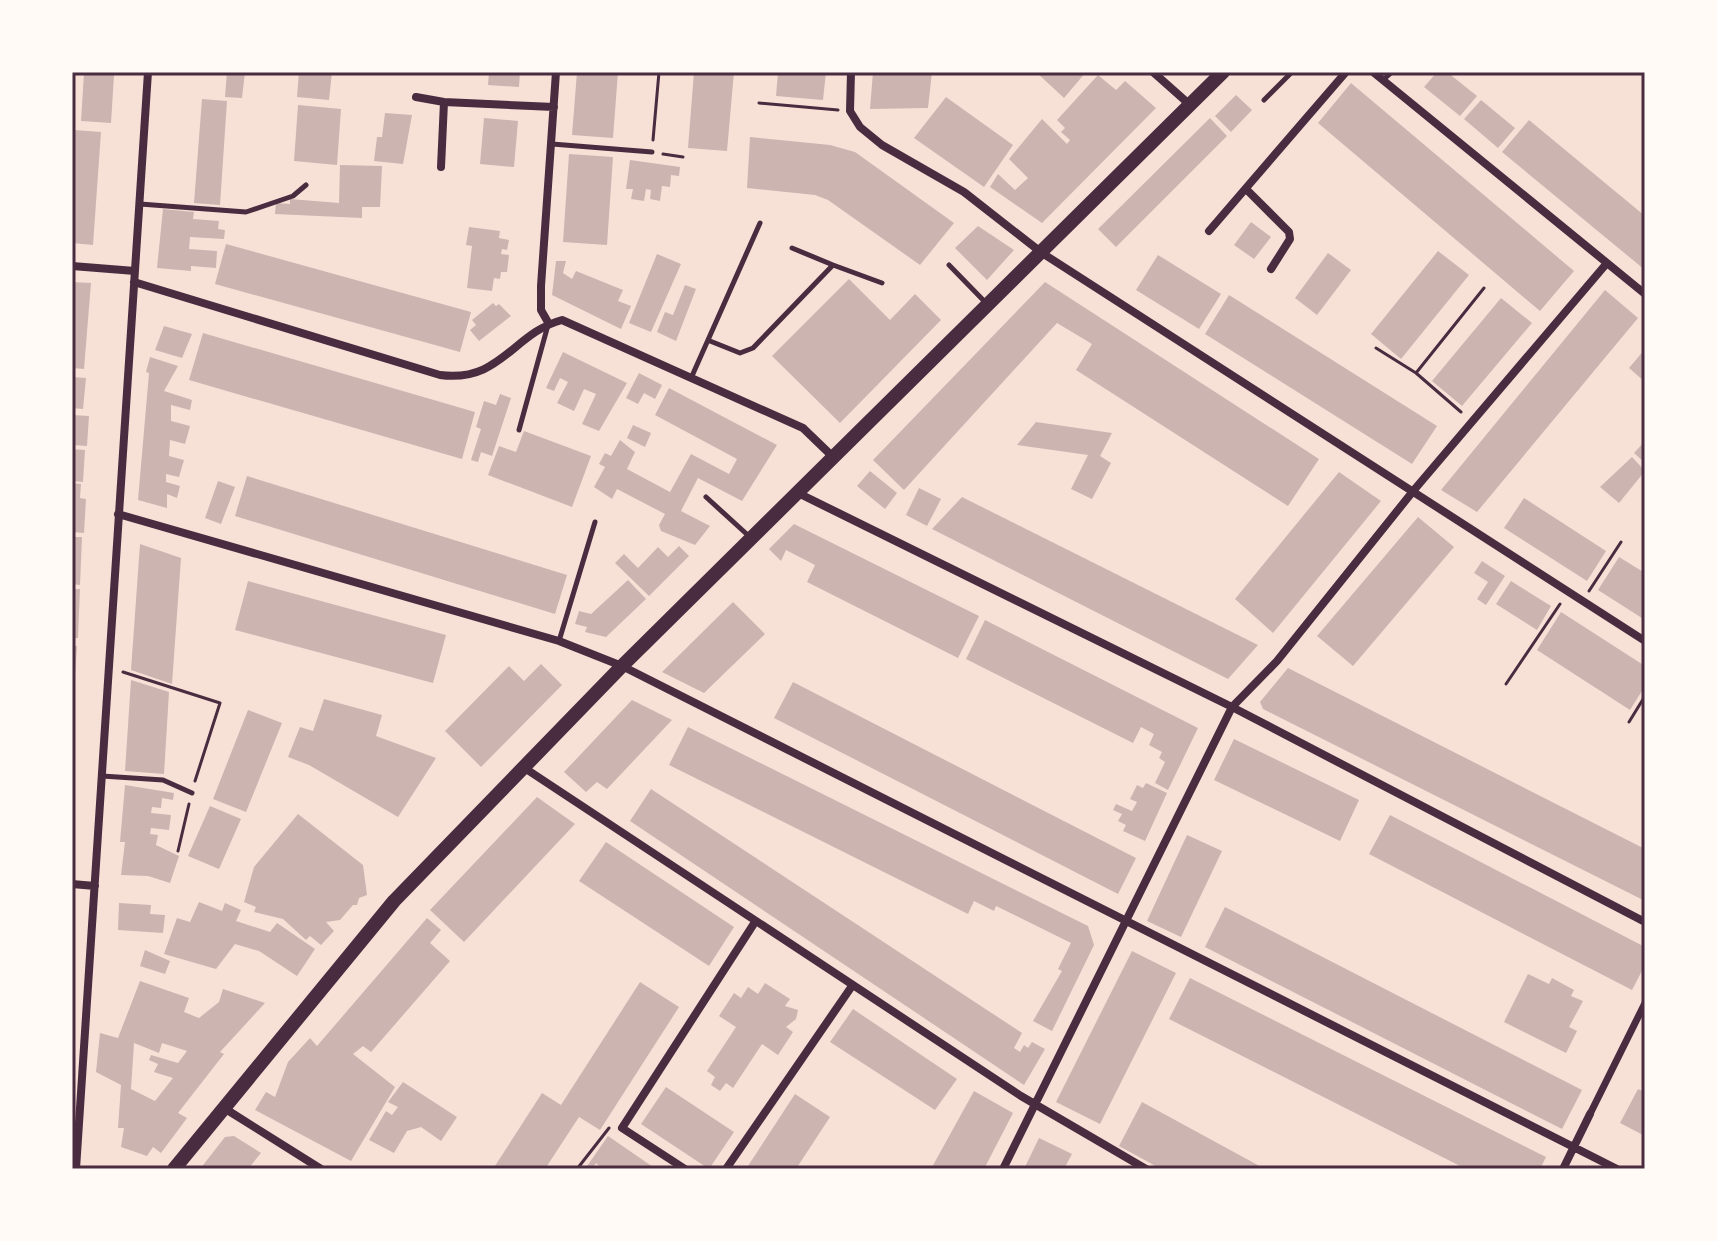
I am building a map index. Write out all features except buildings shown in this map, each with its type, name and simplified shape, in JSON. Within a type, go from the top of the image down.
[{"type":"main road","points":[[174,1169],[394,901],[832,456],[1223,72]]},
{"type":"street","points":[[76,1169],[148,72]]},
{"type":"street","points":[[549,324],[541,310],[541,286],[556,72]]},
{"type":"street","points":[[851,72],[850,111],[860,127],[882,145],[964,192],[1042,253],[1645,641]]},
{"type":"street","points":[[1153,72],[1189,104]]},
{"type":"street","points":[[1209,231],[1346,72]]},
{"type":"street","points":[[1373,72],[1645,294]]},
{"type":"street","points":[[416,97],[444,102],[554,107]]},
{"type":"street","points":[[441,167],[444,102]]},
{"type":"street","points":[[1246,189],[1289,232],[1290,239],[1271,269]]},
{"type":"street","points":[[1003,1169],[1232,707],[1277,661],[1414,490],[1607,263]]},
{"type":"street","points":[[72,266],[135,271]]},
{"type":"street","points":[[134,282],[440,375],[459,378],[478,373],[506,358],[549,324],[562,320],[803,428],[832,456]]},
{"type":"street","points":[[798,493],[1232,707],[1645,922]]},
{"type":"street","points":[[118,514],[559,641],[622,666],[1617,1169]]},
{"type":"street","points":[[523,767],[1034,1104],[1146,1169]]},
{"type":"street","points":[[72,884],[95,886]]},
{"type":"street","points":[[685,1169],[622,1128],[755,922]]},
{"type":"street","points":[[726,1169],[852,986]]},
{"type":"street","points":[[1563,1169],[1645,1003]]},
{"type":"street","points":[[223,1108],[316,1168]]},
{"type":"lane","points":[[1264,100],[1292,72]]},
{"type":"lane","points":[[1383,80],[1392,72]]},
{"type":"lane","points":[[551,144],[652,152]]},
{"type":"lane","points":[[139,204],[246,212],[293,196],[306,185]]},
{"type":"lane","points":[[692,376],[760,223]]},
{"type":"lane","points":[[792,248],[882,283]]},
{"type":"lane","points":[[710,341],[740,353],[753,348],[833,265]]},
{"type":"lane","points":[[949,265],[988,305]]},
{"type":"lane","points":[[519,430],[549,324]]},
{"type":"lane","points":[[706,497],[752,539]]},
{"type":"lane","points":[[559,641],[595,522]]},
{"type":"lane","points":[[102,776],[163,780],[192,793]]},
{"type":"path","points":[[659,72],[652,152],[683,157]]},
{"type":"path","points":[[759,103],[850,111]]},
{"type":"path","points":[[1416,373],[1484,288]]},
{"type":"path","points":[[1376,348],[1416,373],[1461,412]]},
{"type":"path","points":[[1582,600],[1621,542]]},
{"type":"path","points":[[1506,684],[1566,591]]},
{"type":"path","points":[[123,672],[220,703],[178,851]]},
{"type":"path","points":[[1629,722],[1645,696]]},
{"type":"path","points":[[577,1169],[606,1129],[628,1120]]}]
